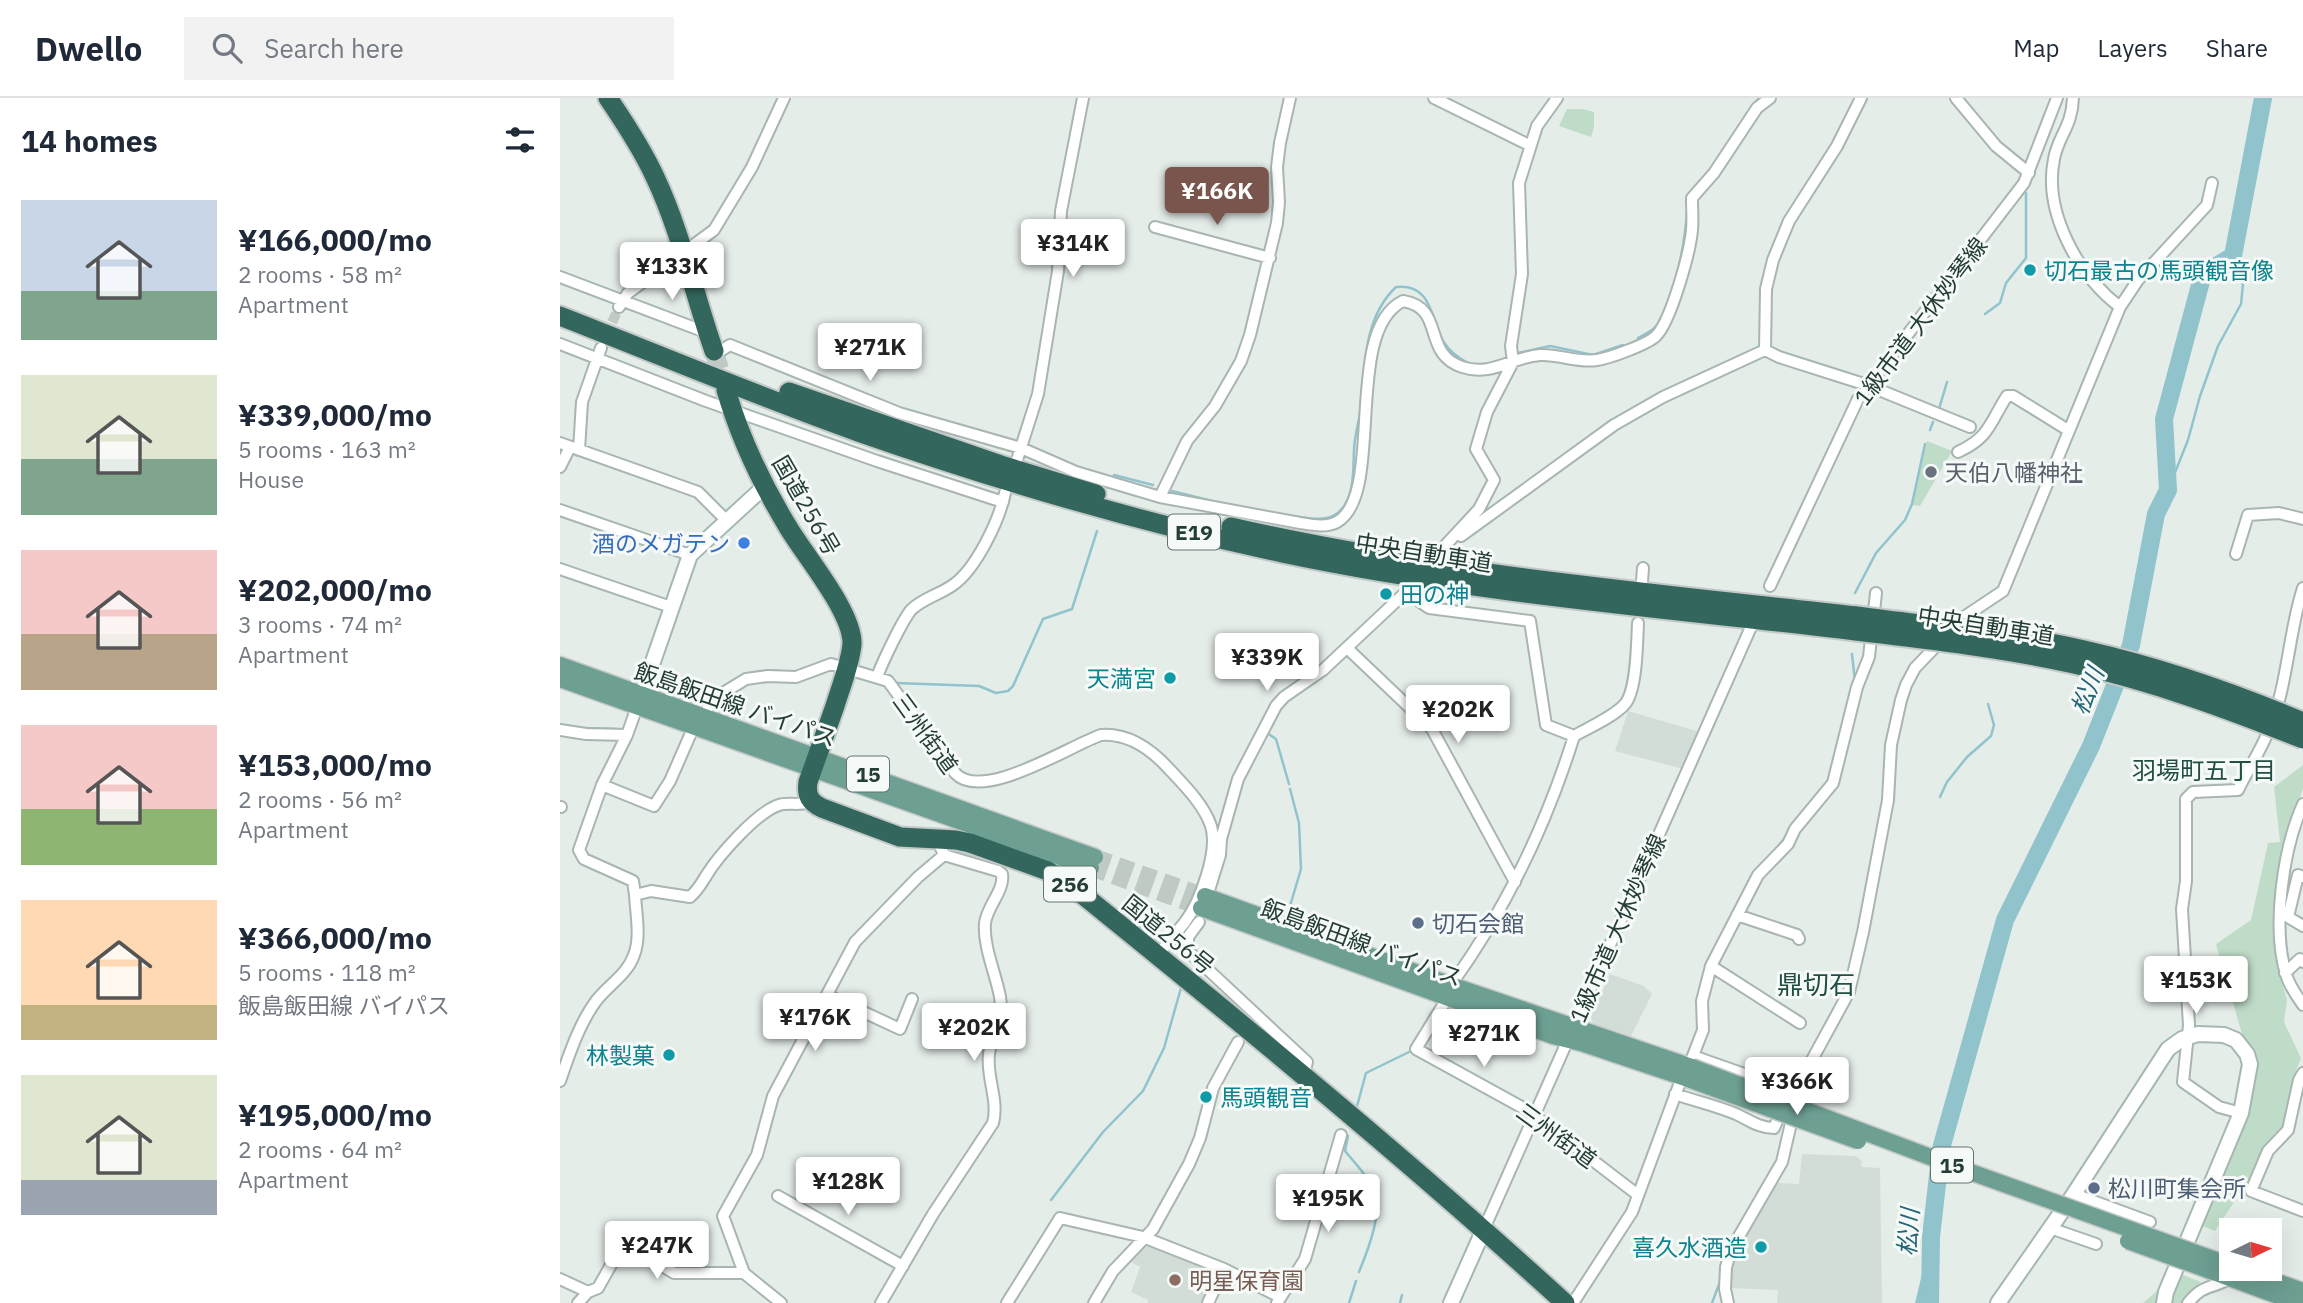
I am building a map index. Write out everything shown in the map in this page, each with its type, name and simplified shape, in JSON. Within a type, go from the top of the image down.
[{"type":"highway","points":[[608,98],[641,149],[655,177],[711,344]]},
{"type":"highway","name":"中央自動車道","points":[[560,303],[846,413],[1095,494],[1192,519],[1287,540],[1447,568],[1856,623],[2073,663],[2149,683],[2303,739]]},
{"type":"highway","name":"中央自動車道","points":[[560,316],[861,433],[1052,495],[1191,532],[1381,571],[1509,591],[1986,633],[2082,650],[2152,667],[2303,722]]},
{"type":"highway","name":"国道256号","points":[[726,390],[765,486],[788,528],[845,617],[852,642],[848,668],[807,788],[811,802],[900,837],[941,847],[970,843],[1048,871],[1072,886],[1484,1229],[1564,1303]]},
{"type":"main road","name":"飯島飯田線 バイパス","points":[[560,665],[639,701],[1093,862]]},
{"type":"main road","name":"飯島飯田線 バイパス","points":[[560,679],[704,716],[815,763]]},
{"type":"main road","name":"飯島飯田線 バイパス","points":[[1204,903],[1571,1034],[1689,1069],[2219,1267]]},
{"type":"main road","name":"飯島飯田線 バイパス","points":[[2254,1281],[2297,1303]]},
{"type":"main road","name":"飯島飯田線 バイパス","points":[[2268,1281],[2303,1291]]},
{"type":"street","points":[[621,303],[628,293],[715,230],[752,167],[785,98]]},
{"type":"street","points":[[1017,460],[1038,394],[1058,271],[1061,211],[1083,98]]},
{"type":"street","points":[[1160,497],[1187,441],[1215,406],[1241,361],[1270,258],[1279,202],[1277,167],[1280,142],[1290,98]]},
{"type":"street","points":[[1434,98],[1529,145]]},
{"type":"street","points":[[1557,98],[1536,126],[1518,190],[1522,274],[1511,346],[1513,362],[1487,412],[1476,449],[1494,480],[1479,509],[1442,549],[1614,425],[1664,397],[1765,350]]},
{"type":"street","points":[[560,277],[722,350],[730,345],[899,412],[1021,448],[1076,472],[1160,497],[1320,526],[1335,523],[1348,514],[1361,474],[1373,348],[1388,310],[1403,301],[1424,309],[1429,316],[1439,350],[1461,367],[1483,371],[1529,356],[1550,355],[1578,362],[1601,359],[1651,340],[1667,319],[1677,289],[1692,232],[1692,198],[1714,173],[1757,108],[1770,98]]},
{"type":"street","points":[[1765,350],[1766,289],[1773,260],[1789,221],[1838,146],[1861,98]]},
{"type":"street","points":[[1956,98],[1996,146],[2029,173]]},
{"type":"street","name":"1級市道 大休妙琴線","points":[[1770,586],[1853,409],[1867,385],[2004,210],[2029,173],[2057,98]]},
{"type":"street","points":[[2073,98],[2073,116],[2054,157],[2052,190],[2064,236],[2076,257],[2089,278],[2120,307]]},
{"type":"street","points":[[1727,1302],[1726,1267],[1731,1250],[1782,1162],[1801,1080],[1849,992],[1856,968],[1888,800],[1894,731],[1906,685],[1915,668],[1964,617],[2003,591],[2120,307],[2138,280],[2207,205],[2212,183]]},
{"type":"street","points":[[1155,227],[1270,258]]},
{"type":"street","points":[[560,344],[598,353],[732,410],[877,461],[1004,497],[967,574],[953,586],[913,609],[883,659],[877,677],[831,664],[796,677],[768,676],[746,679],[723,693],[709,706],[704,716]]},
{"type":"street","points":[[1765,350],[1867,385],[1970,427]]},
{"type":"street","points":[[560,467],[570,447],[598,353]]},
{"type":"street","points":[[1958,452],[1977,443],[1989,429],[2007,396],[2013,396],[2068,430]]},
{"type":"street","points":[[570,447],[698,492],[726,520]]},
{"type":"street","points":[[560,1081],[562,1068],[588,1013],[629,965],[637,942],[633,881],[584,859],[579,850],[602,785],[627,735],[690,555],[765,486]]},
{"type":"street","points":[[560,510],[690,555]]},
{"type":"street","points":[[2236,554],[2248,515],[2280,513],[2303,519]]},
{"type":"street","points":[[1642,581],[1643,568]]},
{"type":"street","points":[[560,569],[671,607]]},
{"type":"street","points":[[2241,1113],[2219,1107],[2183,1082],[2189,1025],[2182,909],[2186,881],[2186,799],[2193,792],[2238,790],[2269,732],[2303,588]]},
{"type":"street","points":[[1303,1077],[1307,1062],[1188,951],[1188,937],[1204,903],[1220,855],[1221,839],[1238,779],[1276,706],[1284,697],[1323,670],[1406,592],[1429,608],[1531,621],[1546,724],[1574,736]]},
{"type":"street","points":[[1573,1303],[1623,1228],[1638,1195],[1675,1094],[1689,1069],[1703,1030],[1702,1001],[1711,966],[1758,875],[1788,844],[1796,829],[1833,783],[1857,687],[1869,657],[1876,593]]},
{"type":"street","points":[[1450,991],[1497,918],[1516,882],[1564,768],[1574,736],[1627,701],[1632,687],[1639,623]]},
{"type":"street","name":"1級市道 大休妙琴線","points":[[1484,1229],[1751,627]]},
{"type":"street","points":[[1347,648],[1432,729],[1516,882]]},
{"type":"street","name":"三州街道","points":[[877,677],[888,681],[955,773],[961,780],[969,783],[1003,778],[1094,737],[1109,734],[1143,746],[1157,756],[1188,790],[1212,829],[1212,852],[1196,904],[1158,955]]},
{"type":"street","points":[[560,730],[627,735]]},
{"type":"street","points":[[602,785],[654,806],[670,781],[691,733]]},
{"type":"street","points":[[635,895],[651,891],[690,897],[699,889],[706,875],[738,836],[756,820],[780,804],[800,806],[811,802]]},
{"type":"street","points":[[2303,804],[2292,839],[2281,903],[2281,948],[2285,973],[2303,1005]]},
{"type":"street","points":[[781,1303],[744,1273],[723,1216],[757,1155],[773,1096],[855,942],[918,877],[941,847],[1002,874],[1003,884],[992,901],[985,923],[1001,1008],[1001,1017],[989,1055],[996,1114],[993,1123],[933,1214],[881,1303]]},
{"type":"street","points":[[2303,877],[2298,875],[2288,917],[2303,926]]},
{"type":"street","points":[[1737,915],[1799,939]]},
{"type":"street","points":[[2285,973],[2300,959],[2303,962]]},
{"type":"street","points":[[1711,966],[1800,1023]]},
{"type":"street","name":"三州街道","points":[[1450,991],[1416,1049],[1533,1116],[1638,1195]]},
{"type":"street","points":[[827,995],[900,1029],[912,999]]},
{"type":"street","points":[[1998,1303],[2074,1194],[2168,1049],[2186,1037],[2211,1032],[2236,1040],[2247,1054],[2249,1074],[2241,1113],[2166,1292],[2164,1303]]},
{"type":"street","points":[[1094,1303],[1114,1271],[1153,1229],[1189,1164],[1200,1138],[1213,1088],[1238,1041]]},
{"type":"street","points":[[1689,1069],[1750,1076]]},
{"type":"street","points":[[2303,1073],[2288,1130],[2268,1151],[2251,1191],[2303,1210]]},
{"type":"street","points":[[1675,1094],[1736,1114],[1762,1127],[1774,1128],[1790,1094],[1797,1093]]},
{"type":"street","points":[[2294,1102],[2303,1110]]},
{"type":"street","points":[[1007,1303],[1060,1218],[1143,1237],[1224,1269],[1279,1300],[1305,1259],[1341,1135]]},
{"type":"street","points":[[2074,1194],[2150,1222]]},
{"type":"street","points":[[778,1196],[903,1266]]},
{"type":"street","points":[[2050,1228],[2096,1244]]},
{"type":"street","points":[[1451,1303],[1484,1229]]},
{"type":"street","points":[[578,1303],[588,1292],[598,1288],[620,1249],[631,1247],[674,1273],[744,1273]]},
{"type":"street","points":[[1208,1303],[1224,1269]]},
{"type":"street","points":[[560,1279],[588,1292]]},
{"type":"street","points":[[2188,1303],[2196,1292],[2206,1286],[2216,1286],[2222,1281]]},
{"type":"shaded area","points":[[1628,711],[1700,732],[1683,769],[1615,751]]},
{"type":"shaded area","points":[[1610,974],[1644,986],[1652,994],[1631,1036],[1593,1024],[1591,1017]]},
{"type":"shaded area","points":[[1802,1154],[1855,1156],[1861,1160],[1862,1167],[1880,1168],[1882,1303],[1777,1303],[1778,1290],[1729,1288],[1733,1254],[1762,1203],[1777,1183],[1799,1184]]},
{"type":"shaded area","name":"明星保育園","points":[[1145,1239],[1220,1269],[1203,1303],[1148,1303],[1148,1300],[1131,1292],[1140,1267],[1127,1260]]},
{"type":"green space","points":[[1567,109],[1594,112],[1591,137],[1559,126]]},
{"type":"green space","points":[[1927,441],[1952,451],[1920,506],[1912,505]]},
{"type":"green space","points":[[2303,765],[2303,788],[2282,853],[2274,921],[2278,969],[2287,1000],[2284,1022],[2301,1058],[2294,1075],[2282,1127],[2264,1148],[2246,1187],[2224,1218],[2219,1218],[2215,1231],[2200,1225],[2254,1088],[2254,1055],[2242,1034],[2216,944],[2251,920],[2268,843],[2280,842],[2274,787]]},
{"type":"green space","points":[[2178,1273],[2201,1282],[2181,1303],[2143,1303]]},
{"type":"water","points":[[1931,1237],[1936,1303],[1915,1303]]},
{"type":"waterway","points":[[1746,115],[1759,98]]},
{"type":"waterway","name":"松川","points":[[1930,1303],[1931,1237],[1941,1149],[2005,920],[2091,746],[2131,645],[2156,514],[2168,490],[2164,419],[2203,274],[2233,256],[2263,98]]},
{"type":"waterway","points":[[1985,314],[2000,303],[2006,283],[2026,258],[2026,193]]},
{"type":"waterway","points":[[1638,338],[1655,327],[1669,301],[1681,254],[1687,211]]},
{"type":"waterway","points":[[2168,490],[2188,440],[2218,346],[2241,304],[2243,284],[2233,256]]},
{"type":"waterway","points":[[1293,516],[1328,518],[1339,512],[1348,499],[1367,346],[1377,314],[1396,287],[1408,287],[1424,297],[1445,345],[1468,363]]},
{"type":"waterway","points":[[1518,353],[1550,346],[1593,355],[1623,345]]},
{"type":"waterway","points":[[1939,409],[1947,382]]},
{"type":"waterway","points":[[1930,430],[1933,422]]},
{"type":"waterway","points":[[1855,593],[1876,553],[1905,520],[1912,504],[1925,444]]},
{"type":"waterway","points":[[1114,475],[1153,485]]},
{"type":"waterway","points":[[1172,491],[1224,504]]},
{"type":"waterway","points":[[2008,592],[2040,514]]},
{"type":"waterway","points":[[896,683],[979,686],[996,693],[1008,691],[1013,686],[1043,619],[1072,609],[1097,531]]},
{"type":"waterway","points":[[1852,654],[1855,682]]},
{"type":"waterway","points":[[710,697],[750,673],[780,671]]},
{"type":"waterway","points":[[1940,797],[1947,782],[1967,757],[1991,736],[1994,725],[1988,704]]},
{"type":"waterway","points":[[582,728],[617,729]]},
{"type":"waterway","points":[[1267,733],[1276,739],[1289,784]]},
{"type":"waterway","points":[[1290,789],[1299,823],[1301,869],[1290,906]]},
{"type":"waterway","points":[[1776,849],[1787,835]]},
{"type":"waterway","points":[[1051,1200],[1103,1132],[1143,1091],[1164,1048],[1181,988]]},
{"type":"waterway","points":[[1689,1052],[1692,1044]]},
{"type":"waterway","points":[[1356,1110],[1366,1073],[1409,1052]]},
{"type":"waterway","points":[[1665,1108],[1671,1090]]},
{"type":"waterway","points":[[1348,1136],[1345,1151],[1372,1186],[1377,1206],[1374,1229],[1359,1272]]},
{"type":"waterway","points":[[1623,1217],[1630,1204]]},
{"type":"waterway","points":[[1712,1303],[1721,1279]]},
{"type":"waterway","points":[[1349,1303],[1356,1281]]},
{"type":"waterway","points":[[1400,1303],[1402,1295]]},
{"type":"tunnel","points":[[606,336],[619,307]]},
{"type":"tunnel","points":[[714,351],[726,390]]},
{"type":"tunnel","points":[[1095,857],[1205,896]]},
{"type":"tunnel","points":[[1091,868],[1201,908]]},
{"type":"place","name":"切石最古の馬頭観音像","points":[[2030,270]]},
{"type":"place","name":"天伯八幡神社","points":[[1931,472]]},
{"type":"place","name":"酒のメガテン","points":[[744,543]]},
{"type":"place","name":"田の神","points":[[1386,594]]},
{"type":"place","name":"天満宮","points":[[1170,678]]},
{"type":"place","name":"切石会館","points":[[1418,923]]},
{"type":"place","name":"林製菓","points":[[669,1055]]},
{"type":"place","name":"馬頭観音","points":[[1206,1097]]},
{"type":"place","name":"松川町集会所","points":[[2094,1188]]},
{"type":"place","name":"喜久水酒造","points":[[1761,1247]]},
{"type":"place","name":"明星保育園","points":[[1175,1280]]},
{"type":"district","name":"羽場町五丁目","points":[[2204,770]]},
{"type":"district","name":"鼎切石","points":[[1816,984]]}]
